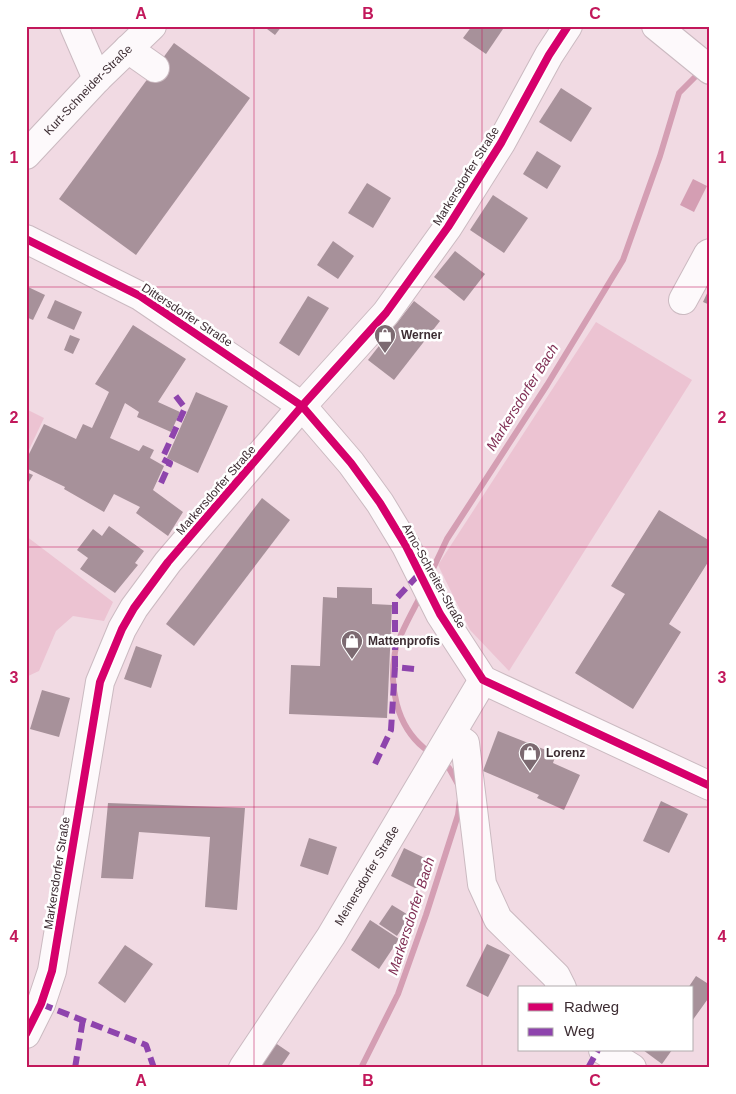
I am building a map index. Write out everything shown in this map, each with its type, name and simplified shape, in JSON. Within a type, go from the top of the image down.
[{"type":"street","points":[[74,26],[97,79]]},
{"type":"street","name":"Kurt-Schneider-Straße","points":[[26,155],[97,79],[152,26]]},
{"type":"street","name":"Markersdorfer Straße","points":[[26,1034],[41,1004],[52,971],[100,682],[122,628],[134,608],[168,562],[302,406],[386,313],[448,228],[501,143],[568,26]]},
{"type":"street","points":[[656,26],[701,63]]},
{"type":"street","points":[[128,49],[155,68]]},
{"type":"street","name":"Dittersdorfer Straße","points":[[26,239],[140,296],[302,406]]},
{"type":"street","points":[[683,300],[710,253]]},
{"type":"street","name":"Arno-Schreiter-Straße","points":[[302,406],[351,463],[380,503],[440,614],[483,680]]},
{"type":"street","points":[[483,680],[710,786]]},
{"type":"street","name":"Meinersdorfer Straße","points":[[243,1068],[331,936],[483,680]]},
{"type":"street","points":[[452,734],[465,743],[482,884],[498,919],[556,976],[561,986]]},
{"type":"street","points":[[606,1052],[632,1068]]},
{"type":"shaded area","points":[[693,179],[707,186],[694,212],[680,205]]},
{"type":"shaded area","points":[[596,322],[692,380],[509,671],[470,630],[438,565]]},
{"type":"shaded area","points":[[26,409],[44,418],[26,456]]},
{"type":"shaded area","points":[[26,536],[113,602],[104,621],[73,616],[56,631],[39,671],[26,677]]},
{"type":"building","points":[[263,26],[282,26],[275,35]]},
{"type":"building","points":[[472,26],[498,26],[503,29],[486,54],[463,38]]},
{"type":"building","points":[[174,43],[250,98],[136,255],[59,199]]},
{"type":"building","points":[[561,88],[592,108],[571,142],[539,122]]},
{"type":"building","points":[[537,151],[561,166],[547,189],[523,174]]},
{"type":"building","points":[[367,183],[391,198],[373,228],[348,213]]},
{"type":"building","points":[[493,195],[528,218],[504,253],[470,230]]},
{"type":"building","points":[[333,241],[354,256],[338,279],[317,265]]},
{"type":"building","points":[[455,251],[485,274],[464,301],[434,277]]},
{"type":"building","points":[[26,286],[45,295],[33,320],[26,317]]},
{"type":"building","points":[[710,287],[710,305],[703,302]]},
{"type":"building","points":[[308,296],[329,308],[299,356],[279,343]]},
{"type":"building","points":[[55,300],[82,312],[74,330],[47,318]]},
{"type":"building","points":[[414,301],[440,321],[394,380],[368,360]]},
{"type":"building","points":[[133,325],[186,359],[158,402],[180,412],[171,432],[137,417],[139,412],[125,403],[110,438],[139,451],[143,445],[154,450],[150,458],[164,466],[153,490],[183,512],[168,536],[136,513],[140,507],[114,494],[104,512],[64,489],[65,487],[26,468],[26,460],[44,424],[76,439],[83,424],[92,428],[109,392],[95,384]]},
{"type":"building","points":[[70,335],[80,339],[73,354],[64,350]]},
{"type":"building","points":[[196,392],[228,406],[198,473],[167,458]]},
{"type":"building","points":[[26,472],[33,475],[26,487]]},
{"type":"building","points":[[262,498],[290,520],[194,646],[166,624]]},
{"type":"building","points":[[659,510],[710,541],[710,559],[669,624],[681,632],[633,709],[575,673],[625,594],[611,586]]},
{"type":"building","points":[[109,526],[144,551],[135,563],[138,565],[115,593],[80,569],[88,558],[77,550],[93,529],[102,536]]},
{"type":"building","points":[[337,587],[372,588],[372,604],[392,605],[387,718],[289,714],[291,665],[320,666],[323,597],[337,598]]},
{"type":"building","points":[[136,646],[162,655],[151,688],[124,679]]},
{"type":"building","points":[[42,690],[70,698],[59,737],[30,729]]},
{"type":"building","points":[[498,731],[556,754],[553,763],[580,775],[564,810],[537,798],[539,795],[483,771]]},
{"type":"building","points":[[661,801],[688,814],[669,853],[643,841]]},
{"type":"building","points":[[108,803],[245,808],[237,910],[205,907],[210,837],[139,832],[133,879],[101,878]]},
{"type":"building","points":[[309,838],[337,847],[328,875],[300,866]]},
{"type":"building","points":[[404,848],[431,861],[417,889],[391,876]]},
{"type":"building","points":[[392,905],[410,916],[397,936],[379,924]]},
{"type":"building","points":[[370,920],[399,939],[379,969],[351,950]]},
{"type":"building","points":[[487,944],[510,955],[488,997],[466,986]]},
{"type":"building","points":[[125,945],[153,964],[125,1003],[98,983]]},
{"type":"building","points":[[696,976],[710,985],[710,996],[694,1018],[694,986],[689,986]]},
{"type":"building","points":[[271,1040],[290,1053],[280,1068],[259,1068]]},
{"type":"building","points":[[646,1052],[671,1052],[662,1064]]},
{"type":"waterway","name":"Markersdorfer Bach","points":[[429,577],[447,539],[547,385],[623,260],[660,156],[679,93],[702,70]]},
{"type":"waterway","name":"Markersdorfer Bach","points":[[421,595],[396,646],[393,678],[394,691],[401,716],[414,739],[424,748]]},
{"type":"waterway","name":"Markersdorfer Bach","points":[[449,768],[459,786]]},
{"type":"waterway","name":"Markersdorfer Bach","points":[[361,1068],[398,994],[458,815],[460,800]]},
{"type":"marked path","points":[[161,483],[170,463],[162,459],[185,408],[175,395]]},
{"type":"marked path","points":[[414,669],[395,667],[395,600],[420,573]]},
{"type":"marked path","points":[[375,764],[391,730],[395,667]]},
{"type":"marked path","points":[[41,1004],[146,1045],[154,1068]]},
{"type":"marked path","points":[[75,1068],[83,1019]]},
{"type":"marked path","points":[[588,1068],[597,1052]]},
{"type":"cycle path","points":[[26,1034],[41,1004],[52,971],[100,682],[122,629],[134,608],[168,562],[302,406],[386,313],[448,227],[501,143],[549,55],[568,26]]},
{"type":"cycle path","points":[[26,239],[140,296],[302,406],[351,463],[380,503],[406,546],[440,614],[483,680],[710,786]]},
{"type":"place","name":"Werner","points":[[385,354]]},
{"type":"place","name":"Mattenprofis","points":[[352,660]]},
{"type":"place","name":"Lorenz","points":[[530,772]]}]
